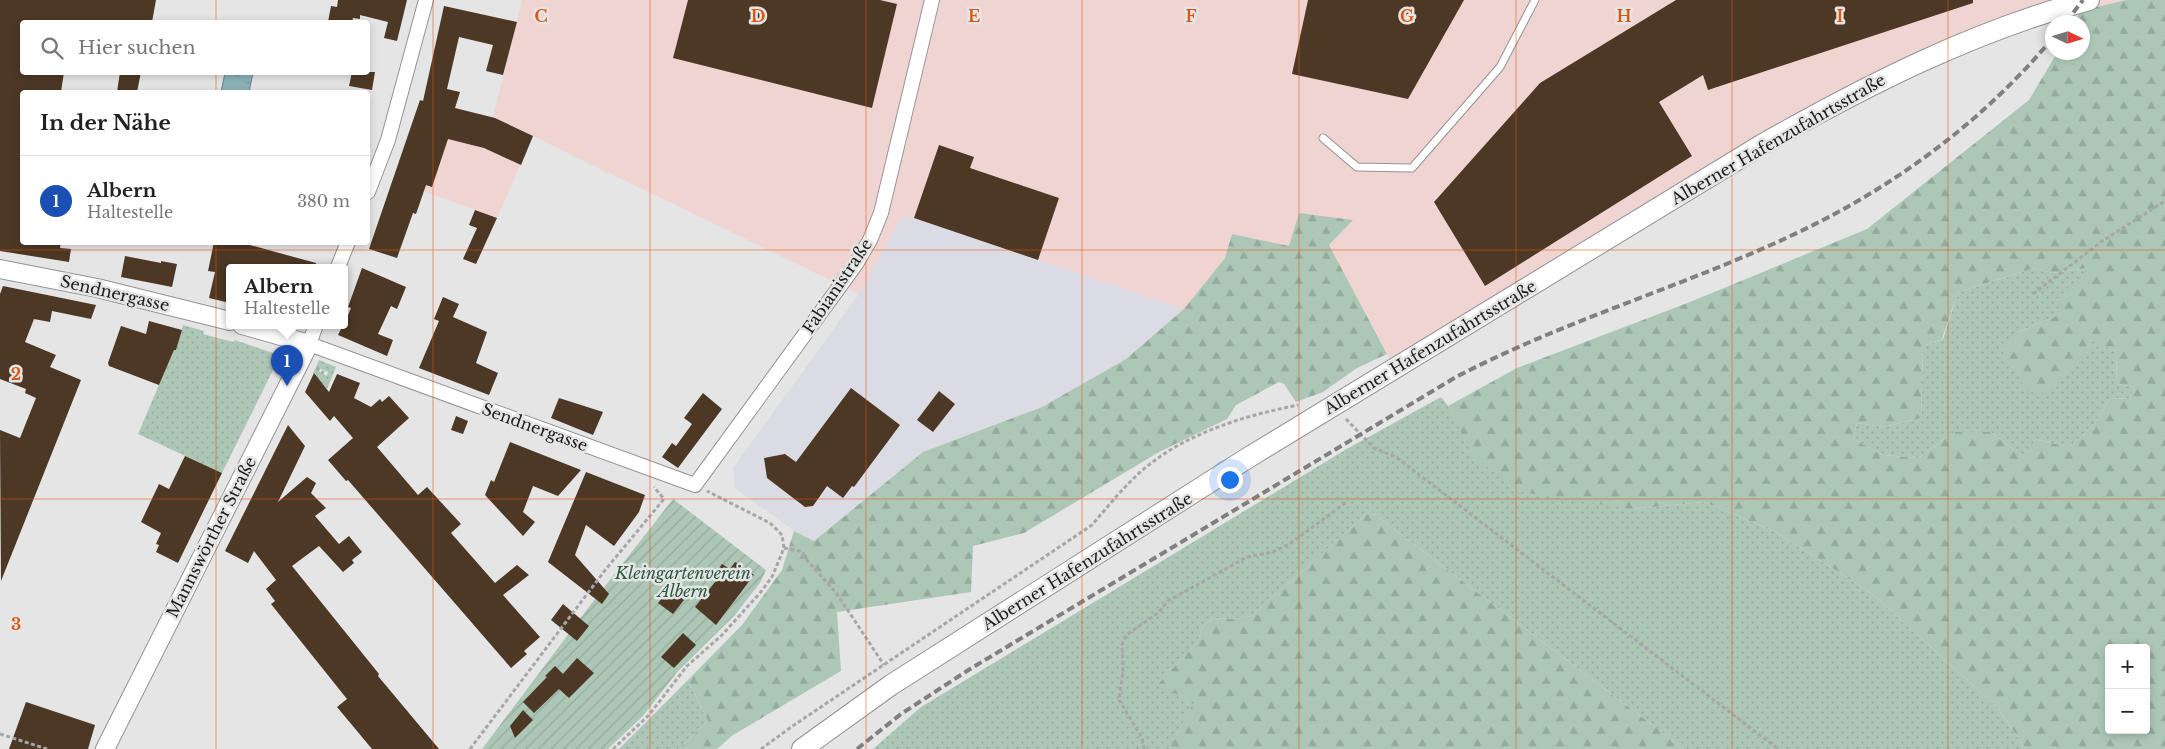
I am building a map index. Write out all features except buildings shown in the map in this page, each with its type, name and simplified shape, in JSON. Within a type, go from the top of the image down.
[{"type":"main road","name":"Alberner Hafenzufahrtsstraße","points":[[802,749],[891,685],[1246,458],[1763,144],[1833,104],[1906,67],[1969,40],[2089,0]]},
{"type":"street","points":[[370,187],[388,140],[426,0]]},
{"type":"street","name":"Fabianistraße","points":[[695,485],[856,264],[870,240],[881,213],[932,0]]},
{"type":"street","points":[[339,264],[347,245]]},
{"type":"street","name":"Sendnergasse","points":[[0,269],[97,288],[226,320]]},
{"type":"street","name":"Sendnergasse","points":[[256,329],[308,344],[695,485]]},
{"type":"street","name":"Mannswörther Straße","points":[[105,749],[314,329]]},
{"type":"lane","points":[[1323,138],[1357,167],[1412,168],[1500,66],[1535,0]]},
{"type":"path","points":[[2033,294],[2101,242],[2165,201]]},
{"type":"path","points":[[312,366],[324,373]]},
{"type":"path","points":[[762,749],[1092,525],[1130,481],[1164,454],[1217,426],[1280,408],[1302,404],[1327,409],[1349,421],[1366,442],[1374,448],[1396,457],[1778,749]]},
{"type":"path","points":[[613,749],[649,715],[687,666],[722,635],[760,593],[773,573],[784,548],[782,535],[770,523],[695,485]]},
{"type":"path","points":[[654,488],[664,499]]},
{"type":"path","points":[[470,749],[606,569],[664,499],[666,494]]},
{"type":"path","points":[[1144,749],[1142,738],[1120,700],[1123,671],[1122,645],[1126,635],[1158,613],[1168,601],[1247,557],[1273,552],[1291,543],[1348,501]]},
{"type":"path","points":[[784,548],[799,551],[837,594],[884,665]]},
{"type":"path","points":[[0,734],[47,749]]},
{"type":"shaded area","points":[[522,0],[2126,0],[2070,15],[2045,15],[2045,24],[1972,49],[1840,109],[1769,150],[1400,377],[1329,245],[1352,220],[1289,246],[1232,234],[1225,258],[1184,309],[914,218],[902,216],[859,294],[533,136],[497,218],[421,190],[420,100],[493,117]]},
{"type":"shaded area","points":[[901,216],[914,218],[1184,309],[1126,359],[1042,407],[923,452],[814,541],[794,531],[735,488],[733,468],[859,294]]},
{"type":"green space","points":[[2126,0],[2165,0],[2165,749],[2026,749],[1996,706],[1871,593],[1776,532],[1704,502],[1632,509],[1521,492],[1473,457],[1448,406],[1517,368],[1690,302],[1867,229],[2029,100],[2053,60],[2090,60],[2090,15],[2078,15],[2081,11]],"holes":[[[2035,268],[2051,273],[2089,268],[2057,299],[2061,314],[2014,334],[2002,355],[2029,392],[2046,393],[2087,356],[2092,341],[2116,351],[2117,384],[2134,387],[2130,399],[2111,398],[2092,427],[2069,447],[2035,439],[2025,458],[1991,432],[1954,432],[1918,458],[1884,455],[1853,439],[1857,423],[1884,427],[1921,418],[1923,346],[1942,339],[1958,292]]]},
{"type":"green space","points":[[1299,213],[1353,220],[1329,245],[1387,354],[1357,368],[1323,392],[1296,402],[1284,384],[1279,382],[1236,405],[1227,419],[1159,452],[1024,533],[973,546],[971,592],[837,612],[841,671],[733,735],[717,749],[678,749],[708,721],[688,680],[742,625],[782,570],[794,531],[814,541],[923,452],[1042,407],[1126,359],[1184,309],[1225,258],[1232,234],[1289,246]]},
{"type":"green space","points":[[2035,268],[2052,273],[2090,268],[2061,314],[2014,334],[2092,340],[2116,351],[2117,384],[2134,387],[2130,399],[2111,398],[2092,427],[2069,447],[2035,439],[2026,459],[1991,432],[1954,432],[1918,458],[1884,455],[1853,439],[1857,423],[1884,427],[1921,418],[1923,346],[1943,339],[1958,292]]},
{"type":"green space","points":[[183,325],[204,331],[203,334],[233,342],[235,340],[273,353],[277,357],[277,362],[222,473],[138,434],[174,350],[176,350]]},
{"type":"green space","points":[[319,360],[336,367],[327,389],[313,373],[315,369],[327,376],[328,372],[316,367]]},
{"type":"green space","points":[[1441,397],[1448,406],[1474,457],[1632,509],[1704,502],[1776,532],[1871,593],[1996,706],[2026,749],[1684,749],[1370,511],[1251,616],[1234,619],[1213,618],[1203,627],[1197,643],[1158,684],[1195,702],[1169,749],[873,749],[921,707],[1345,450]]},
{"type":"green space","name":"Kleingartenverein Albern","points":[[673,499],[766,570],[760,583],[734,616],[678,671],[643,716],[608,749],[482,749],[588,608]]},
{"type":"green space","points":[[1370,511],[1684,749],[1169,749],[1194,702],[1157,685],[1197,643],[1203,627],[1213,618],[1234,619],[1251,616]]},
{"type":"green space","points":[[688,680],[708,721],[678,749],[619,749]]},
{"type":"water","points":[[225,75],[253,75],[249,90],[221,90]]},
{"type":"railway","points":[[2071,15],[2083,0]]},
{"type":"railway","points":[[857,749],[901,714],[970,669],[1456,377],[1541,337],[1759,250],[1837,213],[1871,193],[1937,148],[1968,123],[1998,97],[2045,47]]},
{"type":"place","name":"Albern","points":[[287,386]]}]
